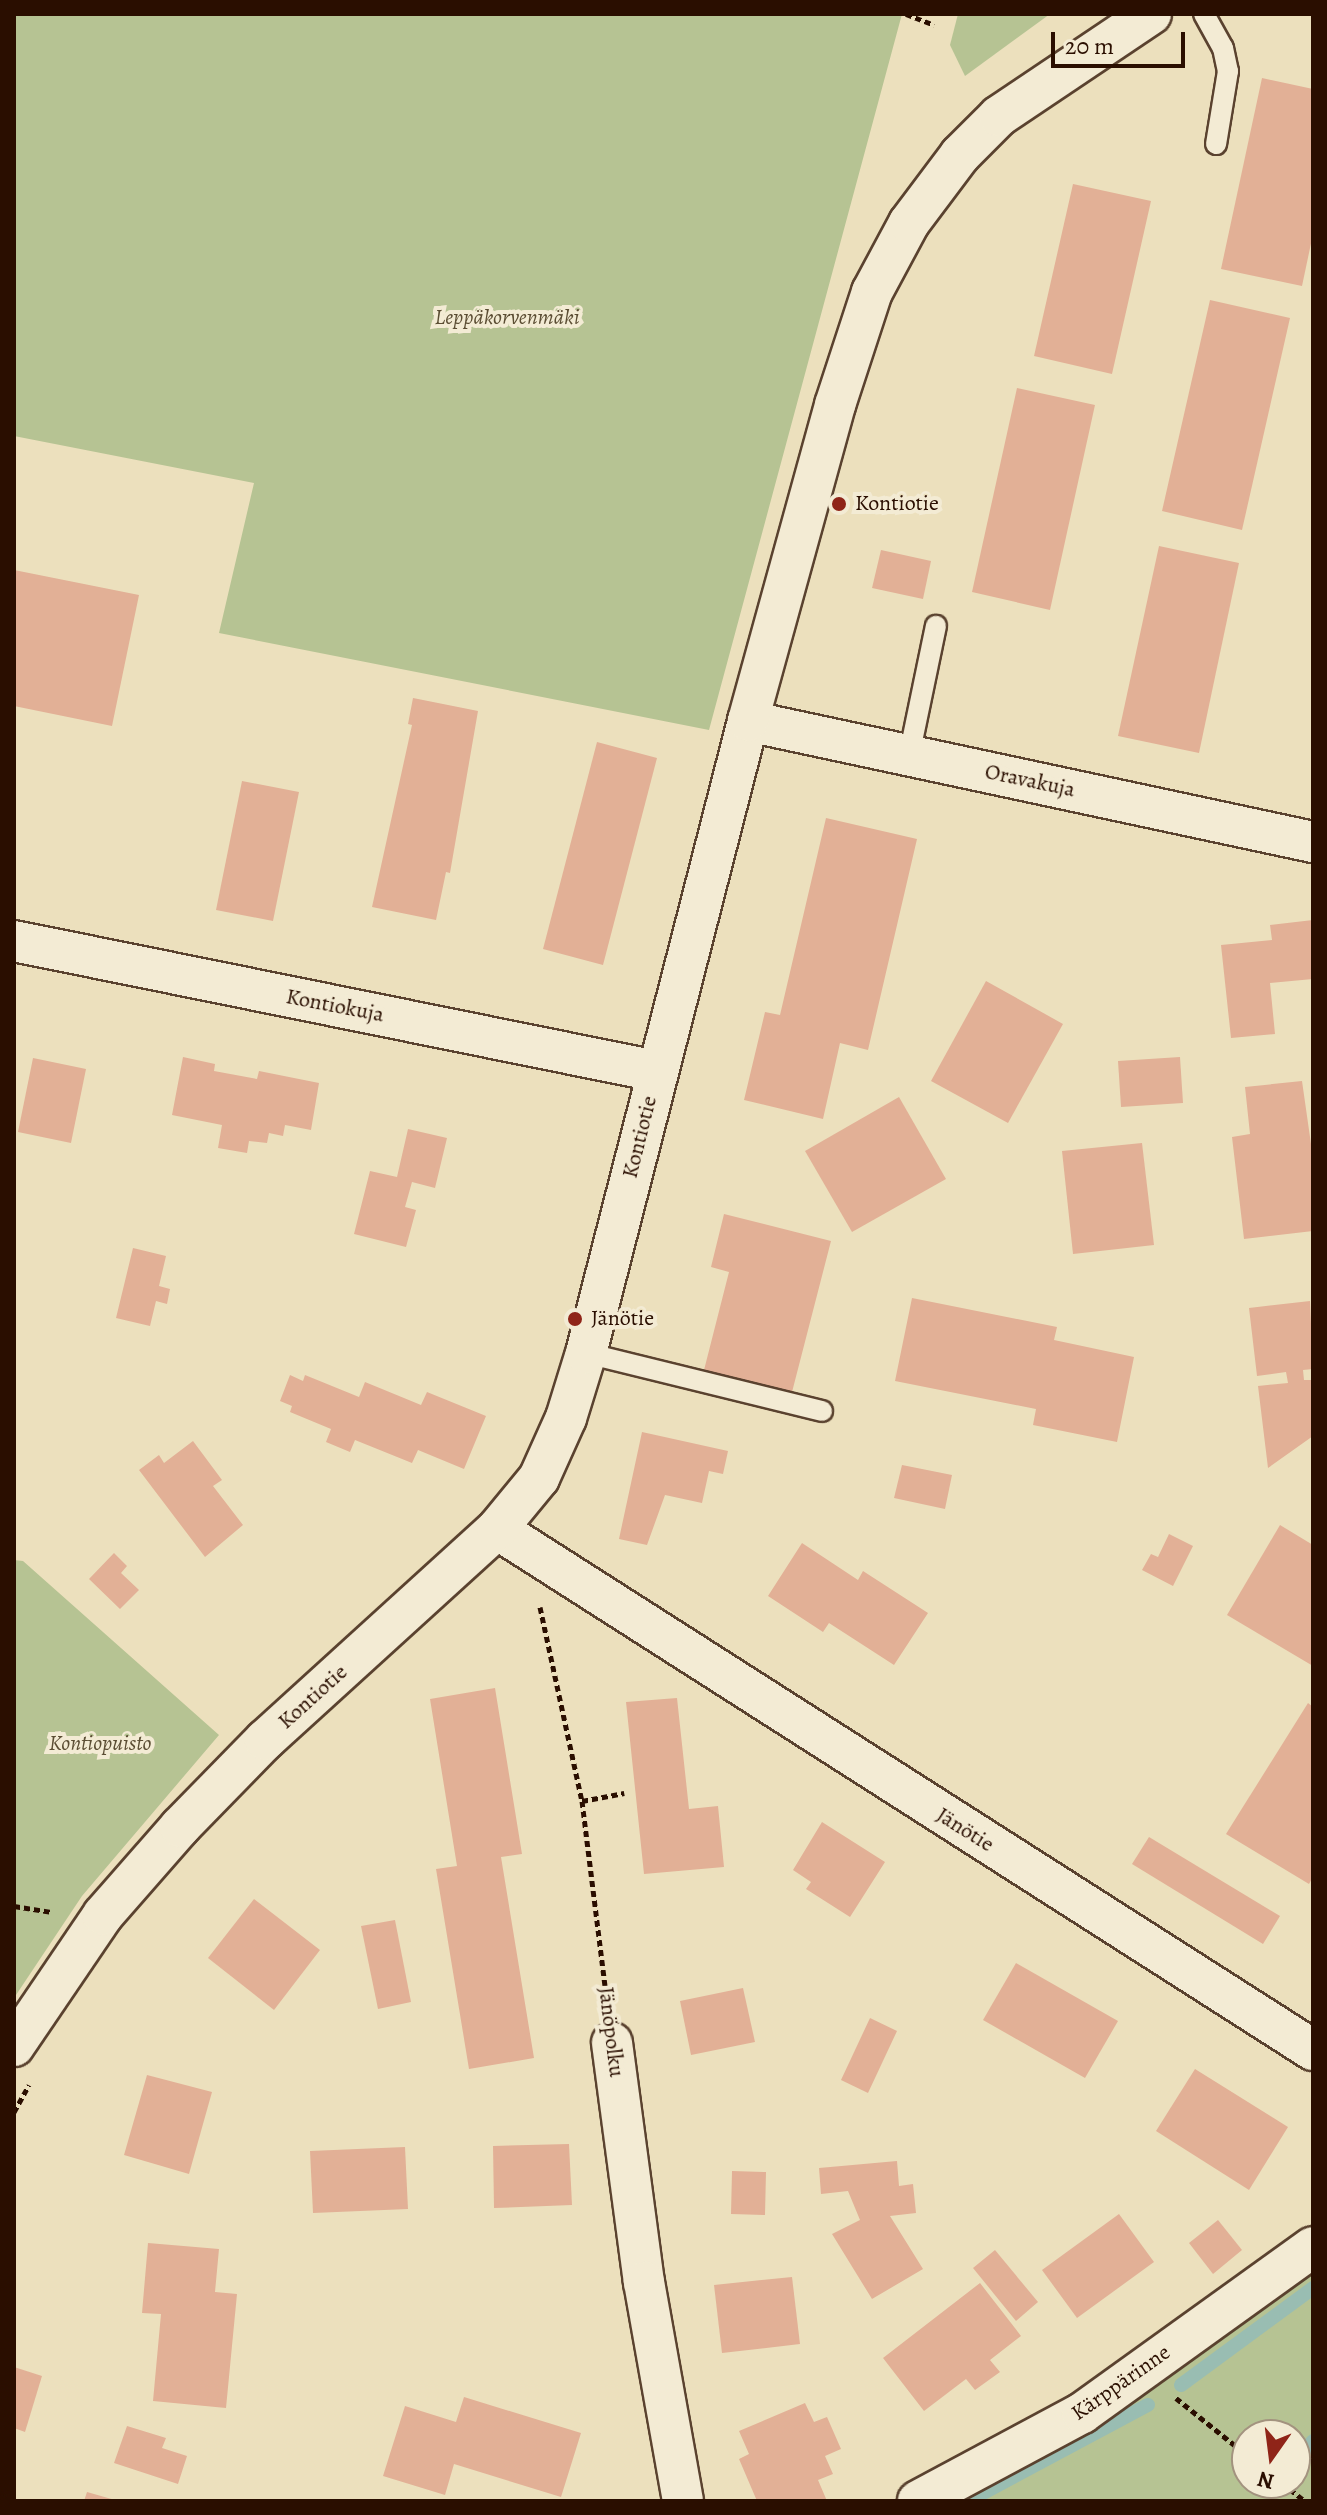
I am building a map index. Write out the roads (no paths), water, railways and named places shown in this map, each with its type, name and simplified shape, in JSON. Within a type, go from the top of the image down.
[{"type":"street","name":"Kontiotie","points":[[14,2046],[103,1915],[180,1827],[265,1740],[497,1529],[539,1478],[566,1418],[586,1353],[748,721],[835,405],[872,292],[909,223],[960,155],[999,116],[1151,14]]},
{"type":"street","name":"Oravakuja","points":[[748,721],[1313,842]]},
{"type":"street","name":"Kontiokuja","points":[[14,941],[656,1071]]},
{"type":"street","name":"Jänötie","points":[[497,1529],[1313,2050]]},
{"type":"street","name":"Jänöpolku","points":[[612,2043],[644,2282],[683,2501]]},
{"type":"street","name":"Kärppärinne","points":[[918,2501],[1082,2413],[1313,2247]]},
{"type":"lane","points":[[1204,14],[1228,71],[1216,144]]},
{"type":"lane","points":[[909,756],[936,626]]},
{"type":"lane","points":[[586,1353],[822,1411]]},
{"type":"waterway","points":[[1181,2385],[1313,2288]]},
{"type":"waterway","points":[[968,2501],[1148,2405]]},
{"type":"place","name":"Kontiotie","points":[[839,504]]},
{"type":"place","name":"Jänötie","points":[[575,1319]]},
{"type":"park label","name":"Leppäkorvenmäki","points":[[507,318]]},
{"type":"park label","name":"Kontiopuisto","points":[[100,1744]]}]
